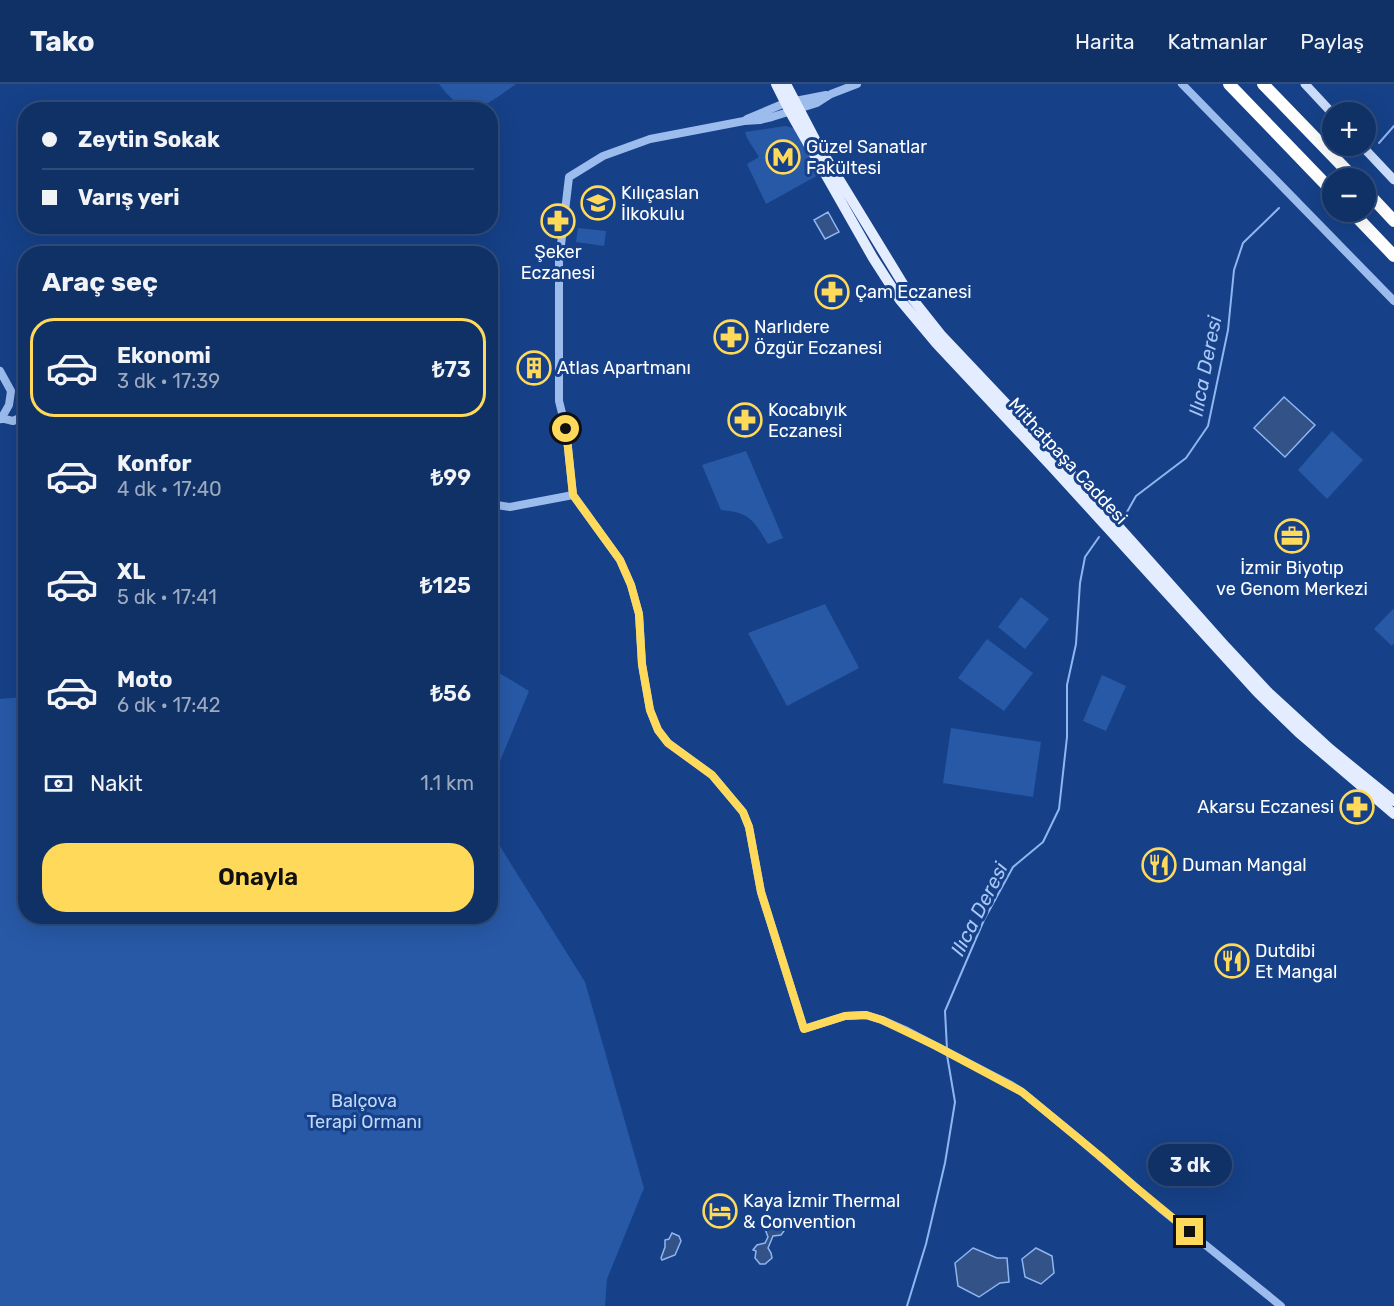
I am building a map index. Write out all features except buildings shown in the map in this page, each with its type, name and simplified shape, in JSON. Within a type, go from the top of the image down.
[{"type":"highway","points":[[1229,84],[1322,181]]},
{"type":"highway","points":[[1263,84],[1344,168]]},
{"type":"highway","points":[[1376,202],[1394,221]]},
{"type":"highway","points":[[1362,222],[1394,256]]},
{"type":"main road","name":"Mithatpaşa Caddesi","points":[[776,84],[817,143],[911,297],[942,336],[1047,447],[1226,648],[1330,749],[1394,801]]},
{"type":"main road","name":"Mithatpaşa Caddesi","points":[[786,84],[797,124],[873,258],[900,300],[936,344],[1053,468],[1257,692],[1299,733],[1394,814]]},
{"type":"main road","points":[[1305,84],[1322,102]]},
{"type":"main road","points":[[1371,156],[1394,180]]},
{"type":"street","points":[[744,121],[760,113],[818,103],[831,94],[857,84]]},
{"type":"street","points":[[1182,84],[1394,301]]},
{"type":"street","points":[[792,106],[772,117],[760,120],[650,139],[603,156],[569,177],[559,261],[559,401],[566,429],[573,495],[620,560],[631,585],[639,614],[642,664],[650,710],[658,730],[668,743],[712,775],[743,812],[749,827],[761,892],[804,1029],[845,1016],[866,1015],[882,1020],[936,1046],[1022,1092],[1281,1306]]},
{"type":"street","points":[[772,117],[797,124]]},
{"type":"street","points":[[0,371],[11,391],[9,405],[1,419],[13,421],[18,419]]},
{"type":"street","points":[[498,505],[510,507],[573,495]]},
{"type":"green space","points":[[439,84],[516,84],[490,102],[456,102]]},
{"type":"green space","points":[[785,126],[794,128],[820,174],[766,204],[747,164],[759,157],[745,132]]},
{"type":"green space","points":[[578,228],[606,231],[604,246],[576,242]]},
{"type":"green space","points":[[1332,431],[1363,460],[1327,499],[1298,470]]},
{"type":"green space","points":[[746,451],[783,538],[768,544],[750,519],[739,513],[721,510],[702,465]]},
{"type":"green space","points":[[1021,597],[1049,619],[1025,649],[998,627]]},
{"type":"green space","points":[[825,604],[859,668],[787,706],[748,633]]},
{"type":"green space","points":[[1393,609],[1394,643],[1392,646],[1374,629]]},
{"type":"green space","points":[[987,639],[1033,673],[1004,711],[958,678]]},
{"type":"green space","points":[[498,672],[529,691],[498,766]]},
{"type":"green space","points":[[1102,675],[1126,686],[1106,731],[1083,721]]},
{"type":"green space","name":"Balçova Terapi Ormanı","points":[[18,698],[18,924],[498,924],[498,843],[585,982],[644,1188],[607,1279],[605,1306],[0,1306],[0,699]]},
{"type":"green space","points":[[951,728],[1041,742],[1033,797],[943,783]]},
{"type":"shaded area","points":[[828,212],[839,232],[825,239],[814,220]]},
{"type":"shaded area","points":[[1284,397],[1315,425],[1285,457],[1254,428]]},
{"type":"shaded area","points":[[776,1220],[783,1223],[784,1231],[781,1235],[773,1236],[768,1248],[772,1258],[765,1264],[760,1264],[755,1258],[756,1251],[753,1250],[757,1245],[765,1243],[768,1237],[766,1225]]},
{"type":"shaded area","points":[[672,1233],[679,1236],[681,1241],[675,1255],[662,1260],[665,1240],[669,1239]]},
{"type":"shaded area","points":[[973,1248],[997,1258],[1007,1258],[1009,1282],[1000,1283],[979,1297],[958,1286],[955,1263]]},
{"type":"shaded area","points":[[1036,1248],[1052,1256],[1054,1273],[1041,1284],[1025,1277],[1022,1259]]},
{"type":"waterway","name":"Ilıca Deresi","points":[[1379,143],[1394,126]]},
{"type":"waterway","name":"Ilıca Deresi","points":[[1127,512],[1136,496],[1186,458],[1208,426],[1228,330],[1234,270],[1243,243],[1279,208]]},
{"type":"waterway","name":"Ilıca Deresi","points":[[947,1049],[945,1011],[984,920],[1013,867],[1043,842],[1059,809],[1067,737],[1067,685],[1076,644],[1080,583],[1085,557],[1099,537]]},
{"type":"waterway","name":"Ilıca Deresi","points":[[907,1306],[926,1244],[945,1163],[955,1102],[947,1055]]},
{"type":"place","name":"Güzel Sanatlar Fakültesi","points":[[783,157]]},
{"type":"place","name":"Kılıçaslan İlkokulu","points":[[598,203]]},
{"type":"place","name":"Şeker Eczanesi","points":[[558,221]]},
{"type":"place","name":"Çam Eczanesi","points":[[832,292]]},
{"type":"place","name":"Narlıdere Özgür Eczanesi","points":[[731,337]]},
{"type":"place","name":"Atlas Apartmanı","points":[[534,368]]},
{"type":"place","name":"Kocabıyık Eczanesi","points":[[745,420]]},
{"type":"place","name":"İzmir Biyotıp ve Genom Merkezi","points":[[1292,536]]},
{"type":"place","name":"Akarsu Eczanesi","points":[[1357,807]]},
{"type":"place","name":"Duman Mangal","points":[[1159,865]]},
{"type":"place","name":"Dutdibi Et Mangal","points":[[1232,961]]},
{"type":"place","name":"Kaya İzmir Thermal & Convention","points":[[720,1211]]},
{"type":"route","points":[[566,429],[573,495],[620,560],[631,585],[639,614],[642,664],[650,710],[658,730],[668,743],[712,775],[743,812],[749,827],[761,892],[804,1029],[845,1016],[866,1015],[908,1031],[1022,1092],[1190,1232]]}]
